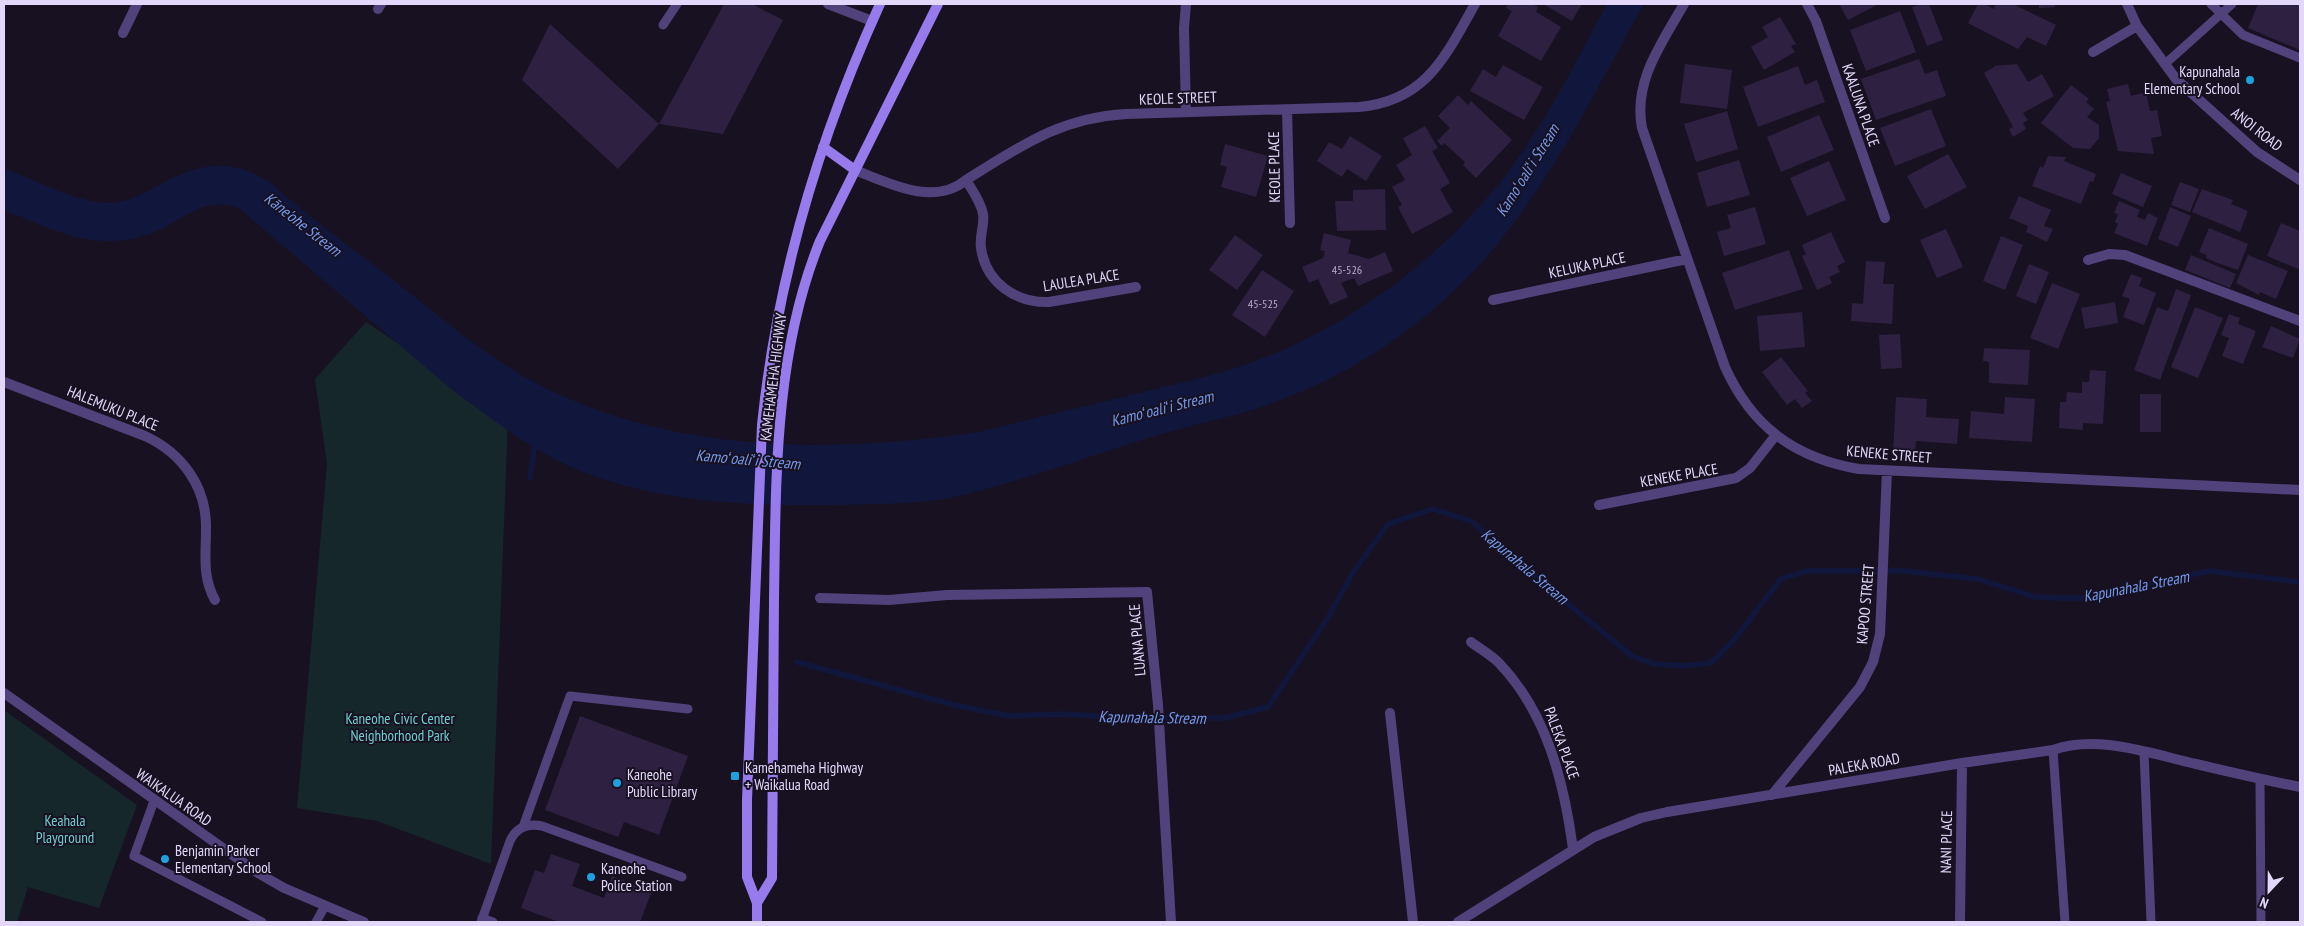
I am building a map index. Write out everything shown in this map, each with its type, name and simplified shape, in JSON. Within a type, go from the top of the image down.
[{"type":"main road","name":"KAMEHAMEHA HIGHWAY","points":[[757,922],[757,903],[747,877],[747,810],[760,515],[762,424],[774,337],[796,233],[823,147],[880,4]]},
{"type":"main road","name":"KAMEHAMEHA HIGHWAY","points":[[757,903],[772,878],[775,514],[780,433],[790,343],[800,297],[820,241],[938,4]]},
{"type":"main road","points":[[823,147],[855,170]]},
{"type":"street","points":[[123,33],[137,4]]},
{"type":"street","points":[[828,4],[872,22]]},
{"type":"street","points":[[1186,4],[1184,28],[1186,112]]},
{"type":"street","name":"KEOLE STREET","points":[[855,170],[901,187],[926,192],[957,188],[966,180],[1042,134],[1071,123],[1107,115],[1287,110],[1373,106],[1387,103],[1412,91],[1436,70],[1475,4]]},
{"type":"street","name":"KENEKE STREET","points":[[1684,4],[1645,77],[1639,104],[1642,128],[1732,384],[1753,414],[1776,435],[1794,448],[1826,462],[1859,469],[2300,490]]},
{"type":"street","name":"KAALUNA PLACE","points":[[1807,4],[1818,27],[1884,218]]},
{"type":"street","name":"ANOI ROAD","points":[[2127,4],[2138,26],[2182,85],[2257,152],[2300,180]]},
{"type":"street","points":[[2093,52],[2138,26]]},
{"type":"street","name":"KEOLE PLACE","points":[[1287,110],[1290,223]]},
{"type":"street","name":"LAULEA PLACE","points":[[966,180],[983,215],[980,237],[984,259],[994,279],[1013,294],[1037,302],[1049,302],[1136,287]]},
{"type":"street","points":[[2088,260],[2109,254],[2125,255],[2300,321]]},
{"type":"street","name":"KELUKA PLACE","points":[[1493,300],[1687,259]]},
{"type":"street","name":"HALEMUKU PLACE","points":[[4,382],[145,436],[158,442],[180,460],[189,471],[202,498],[206,527],[205,575],[215,600]]},
{"type":"street","name":"KENEKE PLACE","points":[[1599,505],[1736,478],[1750,468],[1776,435]]},
{"type":"street","name":"KAPOO STREET","points":[[1772,795],[1852,698],[1867,675],[1880,634],[1887,471]]},
{"type":"street","name":"LUANA PLACE","points":[[820,598],[889,600],[947,595],[1148,592],[1158,705],[1172,922]]},
{"type":"street","name":"PALEKA PLACE","points":[[1471,642],[1498,662],[1532,704],[1555,760],[1563,789],[1573,849]]},
{"type":"street","name":"WAIKALUA ROAD","points":[[4,693],[258,873],[284,888],[364,922]]},
{"type":"street","points":[[1390,712],[1413,922]]},
{"type":"street","name":"PALEKA ROAD","points":[[1458,922],[1573,849],[1601,834],[1641,818],[1962,763],[2053,750],[2064,746],[2117,747],[2300,787]]},
{"type":"street","name":"NANI PLACE","points":[[1960,922],[1962,763]]},
{"type":"lane","points":[[663,25],[678,4]]},
{"type":"lane","points":[[2211,4],[2243,35],[2300,58]]},
{"type":"lane","points":[[2165,64],[2232,4]]},
{"type":"lane","points":[[493,922],[482,920],[510,841],[513,835],[523,827],[570,696],[688,709]]},
{"type":"lane","points":[[2053,750],[2065,922]]},
{"type":"lane","points":[[2144,752],[2151,922]]},
{"type":"lane","points":[[2260,779],[2261,922]]},
{"type":"lane","points":[[154,801],[134,856],[262,922]]},
{"type":"lane","points":[[523,827],[542,826],[682,877]]},
{"type":"lane","points":[[316,922],[325,906]]},
{"type":"green space","name":"Kaneohe Civic Center Neighborhood Park","points":[[366,322],[508,417],[491,864],[377,821],[297,808],[327,464],[315,379]]},
{"type":"green space","name":"Keahala Playground","points":[[4,710],[137,805],[99,908],[28,887],[17,922],[4,922]]},
{"type":"water","points":[[1607,4],[1644,4],[1551,169],[1525,208],[1496,246],[1464,281],[1409,329],[1346,370],[1302,392],[1278,401],[1243,413],[1158,435],[1009,483],[944,499],[831,505],[757,504],[684,498],[612,482],[578,470],[545,454],[485,414],[451,389],[240,209],[227,205],[204,207],[152,233],[131,239],[110,241],[70,235],[4,210],[4,168],[72,196],[100,203],[112,203],[137,196],[189,171],[216,166],[243,169],[271,183],[315,220],[495,358],[532,381],[584,405],[638,423],[694,435],[751,442],[808,445],[866,444],[979,432],[1194,380],[1248,364],[1327,328],[1364,306],[1433,253],[1493,191],[1519,157],[1543,120]]},
{"type":"building","points":[[724,4],[752,4],[783,20],[723,134],[659,124]]},
{"type":"building","points":[[1508,4],[1532,4],[1538,7],[1536,12],[1561,27],[1541,61],[1498,36],[1512,11],[1506,8]]},
{"type":"building","points":[[1543,4],[1582,4],[1572,21]]},
{"type":"building","points":[[1839,4],[1879,4],[1848,20]]},
{"type":"building","points":[[1929,4],[1943,40],[1927,46],[1912,7]]},
{"type":"building","points":[[1978,4],[1984,4],[1994,9],[1996,4],[2013,4],[2056,25],[2046,46],[2027,37],[2018,49],[1968,23]]},
{"type":"building","points":[[2039,4],[2055,4],[2055,7],[2039,8]]},
{"type":"building","points":[[2258,4],[2300,4],[2300,50],[2248,28]]},
{"type":"building","points":[[1900,11],[1916,52],[1866,71],[1850,30]]},
{"type":"building","points":[[1780,17],[1796,44],[1791,46],[1795,52],[1764,70],[1751,47],[1768,37],[1762,27]]},
{"type":"building","points":[[550,24],[659,124],[618,169],[522,80]]},
{"type":"building","points":[[1919,59],[1925,74],[1937,70],[1946,96],[1876,120],[1861,79]]},
{"type":"building","points":[[1685,64],[1732,70],[1727,109],[1680,103]]},
{"type":"building","points":[[2017,64],[2028,82],[2042,74],[2054,96],[2023,113],[2028,120],[2023,123],[2026,129],[2013,137],[2009,129],[2013,127],[1984,73],[1994,66]]},
{"type":"building","points":[[1503,65],[1543,87],[1524,120],[1470,91],[1483,69],[1496,77]]},
{"type":"building","points":[[1798,66],[1805,85],[1817,80],[1825,102],[1758,127],[1743,87]]},
{"type":"building","points":[[2128,84],[2131,96],[2146,92],[2150,111],[2157,110],[2162,136],[2151,138],[2154,154],[2118,151],[2106,102],[2110,101],[2107,89]]},
{"type":"building","points":[[2071,85],[2089,99],[2086,102],[2094,109],[2087,117],[2099,125],[2099,138],[2090,149],[2073,148],[2041,123]]},
{"type":"building","points":[[1458,95],[1468,105],[1471,101],[1512,140],[1476,178],[1463,165],[1465,162],[1444,143],[1442,146],[1437,141],[1450,128],[1438,116]]},
{"type":"building","points":[[1931,109],[1946,146],[1895,166],[1880,128]]},
{"type":"building","points":[[1727,111],[1738,149],[1696,162],[1684,124]]},
{"type":"building","points":[[1819,115],[1834,150],[1781,172],[1767,137]]},
{"type":"building","points":[[1425,126],[1438,148],[1432,151],[1450,183],[1440,189],[1453,212],[1412,234],[1398,207],[1402,205],[1392,187],[1405,180],[1396,165],[1412,155],[1403,138]]},
{"type":"building","points":[[1350,136],[1382,156],[1366,181],[1347,169],[1342,177],[1317,161],[1329,142],[1342,149]]},
{"type":"building","points":[[1225,144],[1268,156],[1256,197],[1221,187],[1227,167],[1220,165]]},
{"type":"building","points":[[1948,154],[1967,187],[1925,209],[1907,176]]},
{"type":"building","points":[[2048,156],[2066,157],[2064,161],[2096,174],[2093,182],[2090,181],[2081,204],[2032,186],[2040,166],[2043,168]]},
{"type":"building","points":[[1739,160],[1750,195],[1707,207],[1697,173]]},
{"type":"building","points":[[1829,161],[1846,200],[1807,216],[1790,178]]},
{"type":"building","points":[[2121,173],[2152,186],[2143,207],[2112,194]]},
{"type":"building","points":[[2180,182],[2199,189],[2190,212],[2171,205]]},
{"type":"building","points":[[1385,189],[1386,230],[1337,231],[1335,201],[1353,201],[1353,190]]},
{"type":"building","points":[[2202,189],[2233,200],[2231,204],[2248,211],[2240,232],[2192,212]]},
{"type":"building","points":[[2019,196],[2051,210],[2044,226],[2053,229],[2047,242],[2026,232],[2028,226],[2009,218]]},
{"type":"building","points":[[2119,201],[2140,210],[2137,217],[2145,220],[2148,213],[2158,218],[2147,246],[2114,233],[2118,224],[2115,222],[2118,214],[2114,213]]},
{"type":"building","points":[[1755,207],[1766,244],[1724,256],[1717,232],[1731,228],[1727,215]]},
{"type":"building","points":[[2170,207],[2191,216],[2178,247],[2158,239]]},
{"type":"building","points":[[2281,223],[2300,231],[2300,266],[2298,269],[2267,256]]},
{"type":"building","points":[[2209,228],[2248,244],[2238,270],[2206,258],[2207,255],[2199,252]]},
{"type":"building","points":[[1946,229],[1963,267],[1937,278],[1920,240]]},
{"type":"building","points":[[1831,232],[1845,262],[1837,266],[1840,272],[1829,277],[1832,283],[1817,290],[1802,256],[1806,254],[1802,245]]},
{"type":"building","points":[[1324,233],[1351,240],[1348,253],[1369,259],[1385,252],[1393,271],[1358,286],[1354,278],[1341,283],[1348,297],[1330,305],[1318,279],[1309,283],[1302,267],[1323,258],[1325,251],[1320,250]]},
{"type":"building","points":[[1235,235],[1263,255],[1237,290],[1209,270]]},
{"type":"building","points":[[2001,236],[2023,245],[2005,290],[1983,281]]},
{"type":"building","points":[[1789,250],[1803,289],[1735,310],[1722,273]]},
{"type":"building","points":[[2191,255],[2236,274],[2230,288],[2185,270]]},
{"type":"building","points":[[2248,255],[2288,271],[2276,299],[2260,292],[2259,295],[2236,283]]},
{"type":"building","points":[[1866,261],[1885,262],[1883,284],[1894,284],[1892,324],[1851,321],[1852,303],[1863,304]]},
{"type":"building","points":[[2029,264],[2049,272],[2036,304],[2016,296]]},
{"type":"building","points":[[1262,270],[1294,291],[1265,337],[1232,315]]},
{"type":"building","points":[[2131,274],[2142,278],[2139,286],[2156,293],[2144,325],[2123,317],[2130,299],[2122,296]]},
{"type":"building","points":[[2052,283],[2080,294],[2058,349],[2030,338]]},
{"type":"building","points":[[2176,289],[2191,295],[2160,380],[2134,370],[2157,307],[2168,311]]},
{"type":"building","points":[[2115,302],[2118,323],[2085,329],[2081,308]]},
{"type":"building","points":[[2195,307],[2223,318],[2198,378],[2171,367]]},
{"type":"building","points":[[1802,312],[1805,347],[1760,351],[1757,316]]},
{"type":"building","points":[[2229,314],[2240,318],[2238,324],[2256,331],[2243,364],[2222,356],[2229,338],[2221,335]]},
{"type":"building","points":[[2271,326],[2300,339],[2293,358],[2262,347]]},
{"type":"building","points":[[1900,334],[1902,368],[1881,369],[1879,335]]},
{"type":"building","points":[[1984,348],[2030,350],[2028,385],[1989,383],[1989,362],[1983,361]]},
{"type":"building","points":[[1781,357],[1808,391],[1805,393],[1812,401],[1802,408],[1795,399],[1787,405],[1762,372]]},
{"type":"building","points":[[2090,370],[2106,371],[2103,424],[2083,423],[2083,430],[2059,428],[2060,402],[2066,402],[2067,392],[2082,393],[2082,382],[2089,382]]},
{"type":"building","points":[[2140,394],[2161,394],[2161,432],[2140,432]]},
{"type":"building","points":[[1896,397],[1927,399],[1926,417],[1959,419],[1957,444],[1916,441],[1915,455],[1893,453]]},
{"type":"building","points":[[2005,397],[2035,399],[2032,442],[1969,438],[1971,411],[2004,414]]},
{"type":"building","name":"Kaneohe Public Library","points":[[580,716],[688,756],[659,835],[624,822],[618,837],[545,810]]},
{"type":"building","points":[[551,854],[580,864],[572,886],[604,898],[612,876],[652,891],[640,922],[559,922],[521,908],[535,870],[544,873]]},
{"type":"waterway","name":"Kapunahala Stream","points":[[530,478],[535,441]]},
{"type":"waterway","name":"Kapunahala Stream","points":[[797,662],[954,705],[1010,716],[1060,714],[1134,718],[1225,718],[1268,707],[1329,616],[1352,574],[1388,524],[1433,509],[1473,522],[1508,555],[1632,656],[1654,664],[1684,666],[1711,663],[1733,641],[1781,579],[1806,571],[1904,571],[1978,579],[2035,597],[2057,598],[2084,598],[2209,571],[2300,582]]},
{"type":"place","name":"Kapunahala Elementary School","points":[[2250,80]]},
{"type":"place","name":"Kamehameha Highway + Waikalua Road","points":[[735,776]]},
{"type":"place","name":"Kaneohe Public Library","points":[[617,783]]},
{"type":"place","name":"Benjamin Parker Elementary School","points":[[165,859]]},
{"type":"place","name":"Kaneohe Police Station","points":[[591,877]]},
{"type":"water label","name":"Kamoʻoaliʻi Stream","points":[[1527,170]]},
{"type":"water label","name":"Kāne'ohe Stream","points":[[303,224]]},
{"type":"water label","name":"Kamoʻoaliʻi Stream","points":[[1162,408]]},
{"type":"water label","name":"Kamoʻoaliʻi Stream","points":[[748,459]]}]
